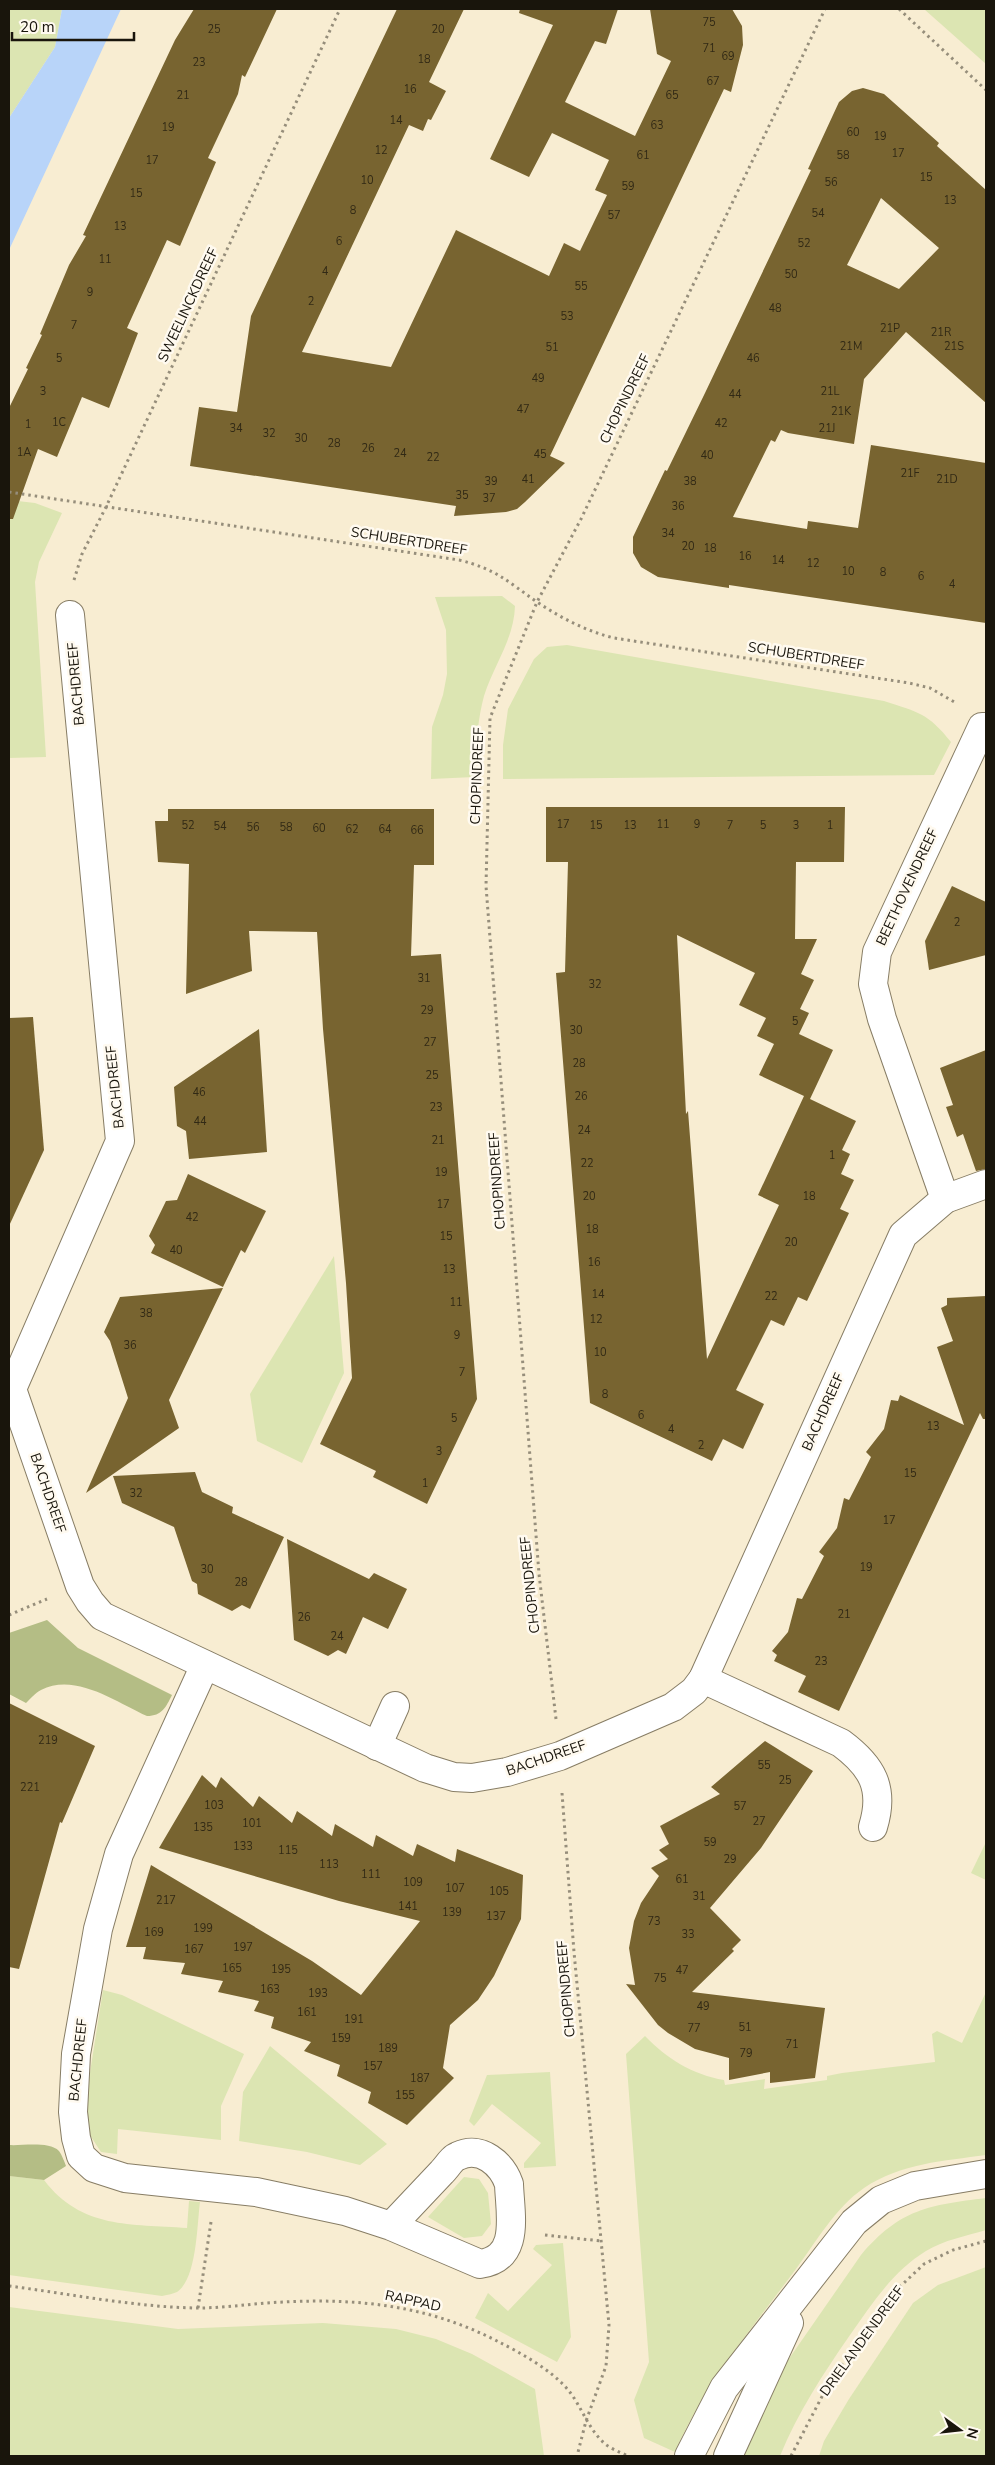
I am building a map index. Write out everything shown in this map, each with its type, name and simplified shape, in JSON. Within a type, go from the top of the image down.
[{"type":"street","name":"BACHDREEF","points":[[70,616],[120,1141],[12,1388],[80,1586],[102,1616],[425,1768],[454,1776],[472,1778],[507,1772],[560,1756],[673,1707],[694,1691],[703,1679],[903,1235],[945,1199],[986,1184]]},
{"type":"street","name":"BEETHOVENDREEF","points":[[945,1199],[882,1019],[873,984],[877,952],[984,727]]},
{"type":"street","name":"BACHDREEF","points":[[205,1665],[119,1854],[98,1929],[76,2054],[73,2112],[76,2138],[81,2156],[94,2168],[125,2178],[216,2187],[303,2200],[391,2226],[480,2264],[491,2263],[500,2258],[506,2251],[510,2232],[509,2184],[506,2176],[502,2168],[489,2157],[475,2152],[457,2156],[391,2226]]},
{"type":"street","points":[[703,1679],[841,1743],[857,1755],[872,1774],[879,1797],[873,1827]]},
{"type":"street","points":[[377,1746],[395,1706]]},
{"type":"street","points":[[689,2456],[724,2388],[806,2286],[854,2222],[881,2200],[915,2186],[986,2174]]},
{"type":"street","points":[[728,2456],[806,2286]]},
{"type":"path","name":"SWEELINCKDREEF","points":[[70,616],[74,578],[82,554],[106,507],[340,9]]},
{"type":"path","name":"CHOPINDREEF","points":[[577,2456],[586,2421],[606,2366],[609,2346],[574,1952],[560,1756],[540,1574],[486,886],[490,718],[537,602],[581,519],[826,9]]},
{"type":"path","points":[[899,9],[986,90]]},
{"type":"path","name":"SCHUBERTDREEF","points":[[9,492],[478,564],[503,576],[537,602],[573,624],[592,632],[614,638],[909,683],[930,688],[965,710],[984,727]]},
{"type":"path","points":[[9,1615],[80,1586]]},
{"type":"path","points":[[198,2308],[216,2187]]},
{"type":"path","points":[[510,2232],[601,2241]]},
{"type":"path","name":"DRIELANDENDREEF","points":[[791,2456],[828,2385],[889,2297],[924,2264],[953,2250],[986,2240]]},
{"type":"path","name":"RAPPAD","points":[[9,2286],[166,2306],[198,2308],[323,2301],[394,2305],[423,2312],[467,2327],[498,2341],[555,2377],[569,2391],[586,2421],[603,2443],[628,2456]]},
{"type":"green space","points":[[9,9],[62,9],[55,47],[9,118]]},
{"type":"green space","points":[[924,9],[986,9],[986,64]]},
{"type":"green space","points":[[9,500],[35,503],[62,513],[39,562],[35,582],[46,757],[9,758]]},
{"type":"green space","points":[[502,596],[515,606],[514,618],[507,641],[484,696],[478,726],[474,777],[431,779],[432,727],[443,695],[447,674],[446,630],[435,597]]},
{"type":"green space","points":[[567,645],[884,701],[906,708],[929,719],[951,742],[934,775],[503,779],[503,745],[508,709],[534,659],[547,647]]},
{"type":"green space","points":[[334,1256],[344,1373],[302,1463],[257,1441],[250,1394]]},
{"type":"green space","points":[[47,1620],[78,1648],[172,1695],[165,1707],[160,1713],[147,1716],[95,1691],[68,1684],[54,1685],[41,1690],[26,1703],[9,1694],[9,1633]]},
{"type":"green space","points":[[986,1842],[986,1880],[971,1873]]},
{"type":"green space","points":[[103,1990],[122,1995],[244,2054],[221,2106],[221,2140],[118,2129],[117,2154],[101,2152],[82,2123]]},
{"type":"green space","points":[[986,1992],[986,2155],[939,2161],[908,2168],[878,2180],[854,2196],[835,2215],[730,2357],[700,2403],[675,2452],[644,2438],[634,2400],[649,2362],[626,2054],[645,2036],[671,2058],[691,2070],[724,2080],[725,2085],[765,2079],[764,2089],[827,2080],[827,2076],[842,2073],[935,2062],[932,2034],[937,2031],[962,2043]]},
{"type":"green space","points":[[270,2046],[387,2144],[360,2165],[307,2152],[239,2141],[243,2092]]},
{"type":"green space","points":[[550,2072],[556,2166],[524,2168],[524,2163],[541,2143],[492,2104],[474,2126],[469,2121],[487,2075]]},
{"type":"green space","points":[[9,2145],[42,2145],[55,2148],[59,2151],[66,2166],[44,2180],[9,2176]]},
{"type":"green space","points":[[9,2176],[44,2180],[58,2196],[74,2208],[91,2216],[127,2224],[187,2228],[189,2201],[200,2202],[195,2250],[189,2276],[184,2285],[177,2292],[162,2296],[9,2275]]},
{"type":"green space","points":[[464,2177],[479,2179],[488,2193],[491,2224],[482,2236],[464,2238],[428,2217]]},
{"type":"green space","points":[[986,2198],[986,2230],[948,2241],[926,2251],[914,2259],[884,2289],[866,2312],[821,2379],[795,2424],[780,2456],[742,2456],[777,2376],[861,2255],[875,2240],[889,2228],[917,2212],[948,2203]]},
{"type":"green space","points":[[563,2243],[571,2337],[557,2362],[475,2318],[488,2293],[508,2311],[552,2265],[533,2249],[536,2245]]},
{"type":"green space","points":[[986,2267],[986,2456],[819,2456],[824,2441],[849,2399],[913,2303],[938,2285]]},
{"type":"green space","points":[[9,2307],[178,2329],[323,2323],[396,2329],[436,2339],[472,2354],[535,2389],[544,2456],[9,2456]]},
{"type":"water","points":[[62,9],[121,9],[9,250],[9,118],[55,47]]},
{"type":"building","points":[[194,9],[277,9],[245,77],[242,75],[238,94],[208,158],[216,162],[180,246],[167,240],[127,328],[138,333],[109,408],[82,397],[57,457],[38,449],[13,519],[9,519],[9,408],[28,369],[26,368],[42,335],[40,334],[69,265],[86,236],[83,235],[175,40]]},
{"type":"building","points":[[397,9],[464,9],[429,82],[446,91],[431,120],[428,119],[423,131],[409,125],[302,352],[391,367],[456,230],[549,276],[564,243],[580,251],[607,195],[595,190],[609,160],[552,133],[529,177],[490,159],[553,25],[519,13],[520,9],[618,9],[606,44],[595,41],[565,102],[635,136],[671,61],[657,54],[650,9],[732,9],[742,26],[743,45],[731,92],[724,89],[550,456],[565,463],[517,509],[506,512],[454,516],[456,506],[190,466],[199,407],[237,412],[251,316]]},
{"type":"building","points":[[863,88],[884,94],[939,143],[937,146],[986,190],[986,403],[906,332],[864,379],[854,444],[788,433],[781,430],[775,442],[771,440],[733,517],[807,529],[808,521],[858,528],[871,445],[986,463],[986,623],[729,585],[729,588],[658,577],[641,567],[633,553],[633,537],[705,393],[811,170],[808,169],[839,102],[852,91]],"holes":[[[881,198],[939,248],[899,289],[847,265]]]},
{"type":"building","points":[[546,807],[845,807],[844,862],[796,862],[795,939],[817,939],[801,974],[814,980],[800,1009],[809,1013],[799,1034],[833,1050],[810,1099],[856,1121],[842,1150],[850,1154],[841,1174],[854,1180],[840,1209],[849,1213],[807,1301],[798,1297],[784,1326],[771,1320],[736,1390],[764,1404],[743,1449],[723,1439],[712,1461],[590,1403],[556,973],[565,972],[568,862],[546,862]],"holes":[[[677,935],[755,973],[739,1005],[766,1018],[757,1036],[774,1044],[759,1075],[804,1096],[758,1195],[779,1205],[707,1359],[688,1111],[686,1114]]]},
{"type":"building","points":[[168,809],[434,809],[434,865],[414,865],[411,956],[441,954],[477,1399],[427,1504],[373,1477],[376,1471],[320,1444],[352,1378],[346,1283],[323,1029],[317,932],[249,931],[252,971],[186,994],[189,864],[158,862],[155,821],[168,821]]},
{"type":"building","points":[[952,886],[986,902],[986,955],[929,970],[925,941]]},
{"type":"building","points":[[33,1017],[44,1150],[9,1226],[9,1018]]},
{"type":"building","points":[[259,1029],[267,1152],[189,1159],[186,1131],[177,1126],[174,1087]]},
{"type":"building","points":[[986,1050],[986,1169],[976,1171],[963,1134],[957,1137],[946,1107],[953,1105],[940,1068]]},
{"type":"building","points":[[188,1174],[266,1211],[245,1253],[241,1250],[223,1287],[151,1253],[155,1245],[149,1236],[166,1201],[177,1200]]},
{"type":"building","points":[[223,1288],[169,1400],[179,1428],[86,1493],[128,1398],[110,1341],[104,1332],[120,1297]]},
{"type":"building","points":[[986,1296],[986,1419],[983,1419],[980,1413],[839,1711],[798,1692],[806,1676],[774,1661],[777,1655],[772,1651],[788,1632],[797,1598],[802,1599],[824,1556],[819,1552],[837,1528],[844,1498],[849,1500],[871,1457],[866,1452],[884,1429],[891,1400],[898,1401],[900,1395],[964,1425],[937,1347],[953,1341],[941,1308],[947,1305],[947,1298]]},
{"type":"building","points":[[195,1472],[202,1492],[233,1507],[232,1513],[284,1537],[250,1609],[242,1605],[232,1611],[198,1594],[197,1584],[192,1581],[174,1527],[122,1503],[113,1476]]},
{"type":"building","points":[[287,1539],[369,1579],[374,1573],[407,1589],[388,1629],[363,1617],[346,1654],[338,1650],[328,1656],[294,1640]]},
{"type":"building","points":[[9,1703],[95,1746],[62,1823],[60,1822],[19,1969],[9,1967]]},
{"type":"building","points":[[765,1741],[813,1771],[761,1848],[710,1908],[741,1940],[732,1949],[734,1951],[692,1992],[825,2008],[815,2078],[770,2083],[770,2072],[729,2080],[729,2058],[695,2049],[668,2033],[658,2025],[626,1984],[635,1985],[629,1948],[634,1921],[641,1903],[659,1876],[651,1868],[668,1859],[659,1850],[669,1844],[660,1826],[720,1794],[711,1787]]},
{"type":"building","points":[[202,1775],[216,1788],[221,1777],[253,1807],[259,1796],[292,1823],[297,1811],[332,1836],[335,1824],[373,1847],[376,1835],[413,1856],[417,1844],[455,1862],[457,1849],[523,1875],[521,1919],[494,1976],[478,2000],[450,2025],[443,2068],[454,2078],[407,2125],[368,2103],[371,2092],[337,2076],[340,2065],[304,2051],[311,2042],[271,2028],[274,2017],[254,2011],[259,2001],[218,1992],[223,1981],[181,1974],[185,1963],[143,1959],[146,1947],[126,1947],[151,1865],[312,1961],[361,1995],[420,1921],[339,1901],[159,1848]]}]
